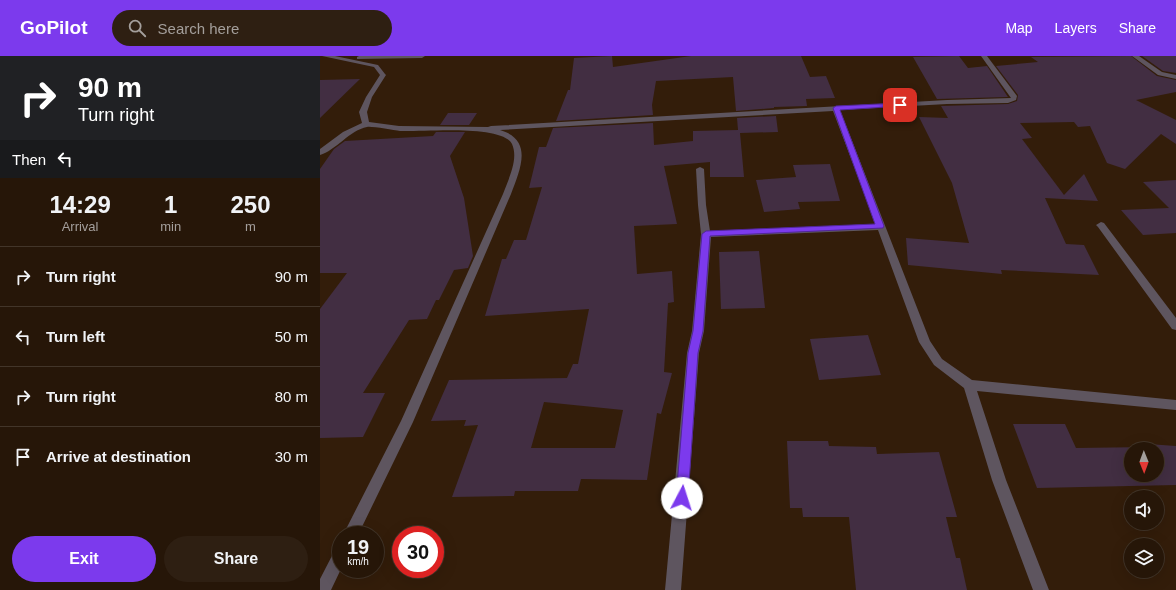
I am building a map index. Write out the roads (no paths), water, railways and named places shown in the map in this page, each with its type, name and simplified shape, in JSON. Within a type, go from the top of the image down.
[{"type":"street","points":[[329,57],[422,56]]},
{"type":"street","points":[[320,153],[346,134],[366,124],[378,127],[398,128],[479,129],[836,108],[1008,101],[1014,99],[1014,96],[984,56]]},
{"type":"street","points":[[1135,56],[1160,74],[1176,77]]},
{"type":"street","points":[[329,57],[376,66],[393,57]]},
{"type":"street","points":[[366,124],[363,112],[369,96],[383,76],[376,66]]},
{"type":"street","points":[[836,108],[924,342],[938,362],[969,385],[1176,405]]},
{"type":"street","points":[[355,526],[407,422],[507,194],[517,166],[517,146],[511,137],[493,131],[479,129]]},
{"type":"street","points":[[673,590],[693,353],[698,331],[706,234],[700,169]]},
{"type":"street","points":[[1101,225],[1176,326]]},
{"type":"street","points":[[706,234],[880,226]]},
{"type":"street","points":[[969,385],[998,480],[1041,590]]},
{"type":"street","points":[[323,590],[332,572]]}]
